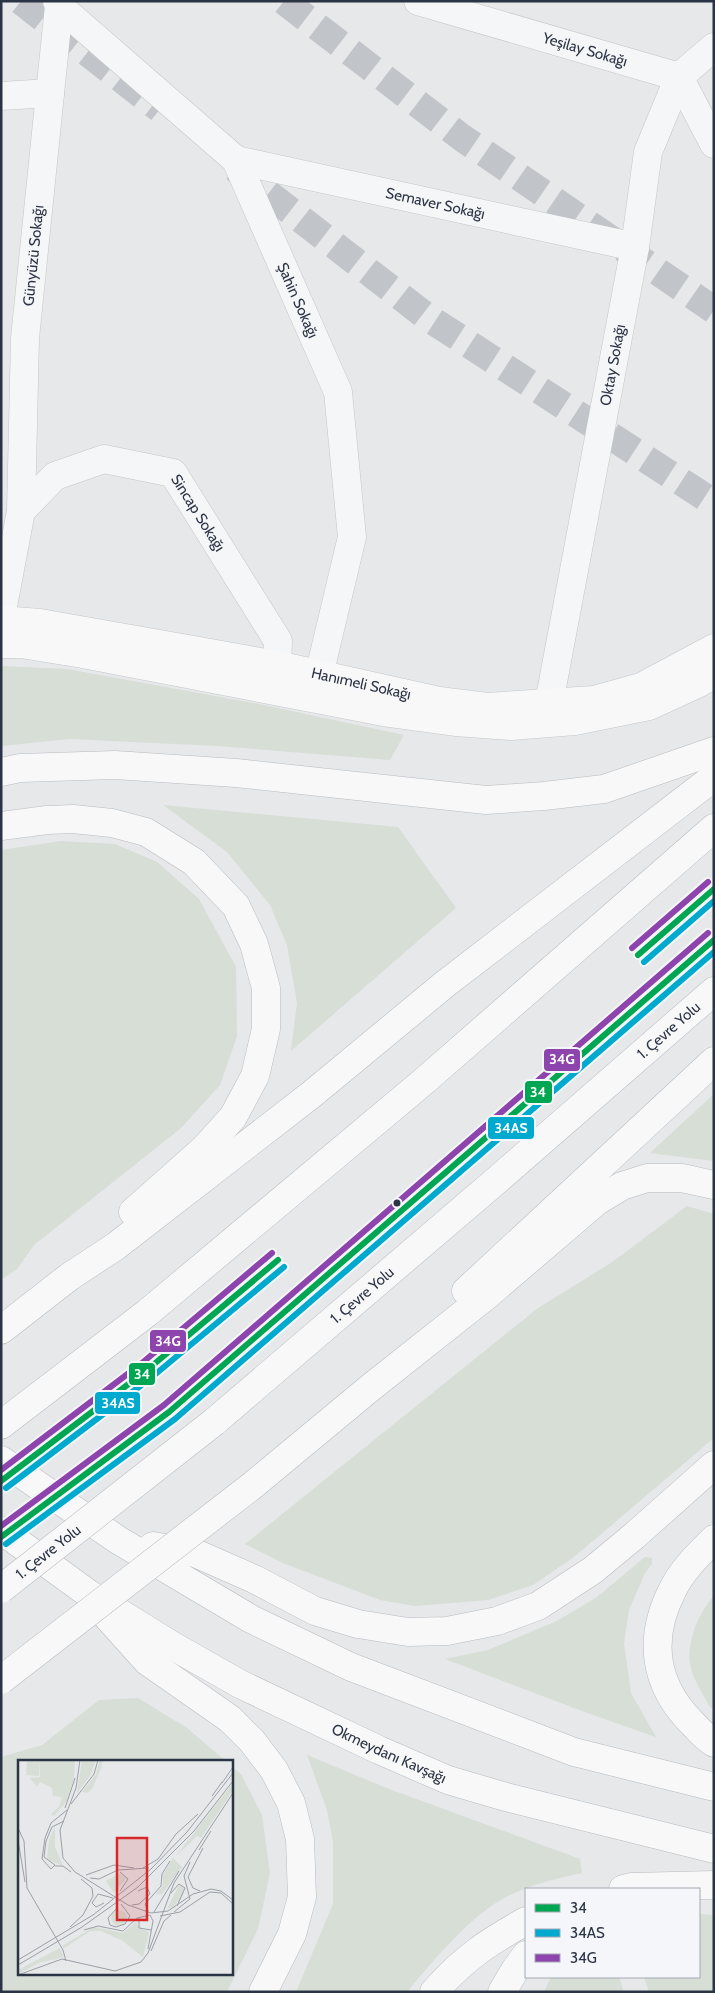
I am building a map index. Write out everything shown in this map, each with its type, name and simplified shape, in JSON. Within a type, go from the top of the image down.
[{"type":"main road","name":"Hanımeli Sokağı","points":[[1,619],[40,624],[274,678],[389,713],[455,722],[512,726],[549,713],[642,687],[714,648]]},
{"type":"main road","name":"Hanımeli Sokağı","points":[[1,644],[22,644],[83,654],[274,678],[319,675],[439,701],[549,713],[575,721],[649,706],[714,674]]},
{"type":"main road","points":[[1,772],[20,768],[115,765],[236,773],[486,800],[604,789],[714,751]]},
{"type":"main road","points":[[1,1330],[70,1277],[116,1246],[305,1100],[445,984],[714,777]]},
{"type":"main road","points":[[1,826],[47,820],[73,819],[112,823],[146,832],[194,862],[236,906],[254,944],[266,988],[266,1029],[256,1076],[233,1117],[205,1148],[99,1243],[70,1277]]},
{"type":"main road","points":[[1,1425],[148,1313],[423,1082],[714,828]]},
{"type":"main road","name":"1. Çevre Yolu","points":[[1,1588],[214,1422],[482,1193],[714,991]]},
{"type":"main road","points":[[370,1388],[426,1328],[714,1061]]},
{"type":"main road","points":[[1,1680],[253,1485],[370,1388],[486,1296],[597,1201],[622,1186],[647,1178],[682,1178],[714,1185]]},
{"type":"main road","points":[[1,1460],[118,1540],[251,1619],[351,1667],[574,1752],[714,1787]]},
{"type":"main road","points":[[118,1540],[195,1553],[254,1579],[315,1611],[358,1624],[408,1632],[447,1631],[497,1621],[538,1606],[593,1570],[714,1465]]},
{"type":"main road","points":[[1,1530],[89,1594],[118,1630],[148,1661],[230,1719],[252,1741],[274,1770],[291,1804],[300,1839],[302,1897],[292,1934],[263,1992]]},
{"type":"main road","points":[[714,1539],[694,1559],[673,1589],[659,1632],[657,1658],[664,1686],[685,1716],[714,1743]]},
{"type":"main road","name":"Okmeydanı Kavşağı","points":[[89,1594],[240,1684],[379,1750],[448,1780],[506,1797],[714,1849]]},
{"type":"main road","points":[[627,1888],[714,1885]]},
{"type":"main road","points":[[434,1992],[456,1967],[485,1945],[525,1922]]},
{"type":"main road","points":[[502,1992],[514,1970],[525,1956]]},
{"type":"street","name":"Yeşilay Sokağı","points":[[418,1],[679,77]]},
{"type":"street","name":"Günyüzü Sokağı","points":[[22,511],[25,338],[58,4]]},
{"type":"street","name":"Şahin Sokağı","points":[[58,4],[236,160],[338,392],[352,537],[319,675]]},
{"type":"street","name":"Oktay Sokağı","points":[[549,713],[635,247],[648,152],[679,77],[714,47]]},
{"type":"street","points":[[679,77],[714,144]]},
{"type":"street","points":[[1,96],[50,93]]},
{"type":"street","name":"Semaver Sokağı","points":[[236,160],[635,247]]},
{"type":"street","name":"Sincap Sokağı","points":[[22,511],[55,476],[104,459],[173,473],[278,641],[274,678]]},
{"type":"street","points":[[1,619],[22,511]]},
{"type":"shaded area","points":[[1,666],[67,669],[259,704],[404,735],[390,760],[218,746],[70,739],[1,746]]},
{"type":"shaded area","points":[[163,805],[398,827],[456,908],[291,1051],[297,1003],[287,945],[270,905],[227,852]]},
{"type":"shaded area","points":[[61,841],[115,844],[157,862],[199,899],[236,967],[237,1036],[220,1085],[181,1128],[34,1245],[17,1269],[1,1280],[1,850]]},
{"type":"shaded area","points":[[714,1094],[714,1161],[650,1153]]},
{"type":"shaded area","points":[[687,1206],[714,1214],[714,1438],[574,1557],[533,1585],[488,1600],[415,1606],[380,1600],[283,1563],[245,1544],[538,1308],[611,1263]]},
{"type":"shaded area","points":[[645,1557],[652,1558],[652,1564],[645,1573],[629,1610],[624,1643],[631,1693],[656,1737],[445,1659],[488,1650],[557,1621],[597,1597]]},
{"type":"shaded area","points":[[714,1596],[714,1710],[710,1707],[692,1673],[690,1649],[698,1620]]},
{"type":"shaded area","points":[[138,1698],[187,1728],[225,1760],[18,1760],[18,1976],[232,1976],[232,1767],[241,1774],[262,1815],[270,1873],[258,1929],[227,1992],[1,1992],[1,1757],[42,1745],[99,1700]]},
{"type":"shaded area","points":[[307,1755],[389,1789],[580,1859],[582,1873],[525,1888],[487,1909],[450,1942],[407,1992],[296,1992],[333,1904],[333,1842],[327,1810]]},
{"type":"shaded area","points":[[700,1914],[714,1915],[714,1992],[649,1992],[644,1978],[700,1978]]},
{"type":"shaded area","points":[[551,1978],[619,1978],[624,1992],[544,1992]]},
{"type":"tunnel","points":[[21,1],[160,109]]},
{"type":"tunnel","points":[[284,1],[461,137],[714,310]]},
{"type":"tunnel","points":[[235,168],[427,317],[714,503]]},
{"type":"transit line","name":"34G","points":[[632,948],[708,882]]},
{"type":"transit line","name":"34","points":[[638,955],[714,889]]},
{"type":"transit line","name":"34AS","points":[[644,962],[714,901]]},
{"type":"transit line","name":"34G","points":[[1,1526],[164,1405],[708,933]]},
{"type":"transit line","name":"34","points":[[1,1537],[169,1412],[714,940]]},
{"type":"transit line","name":"34AS","points":[[6,1544],[175,1419],[714,952]]},
{"type":"transit line","name":"34G","points":[[1,1470],[142,1363],[272,1253]]},
{"type":"transit line","name":"34","points":[[1,1481],[147,1370],[278,1260]]},
{"type":"transit line","name":"34AS","points":[[6,1488],[152,1377],[284,1267]]}]
